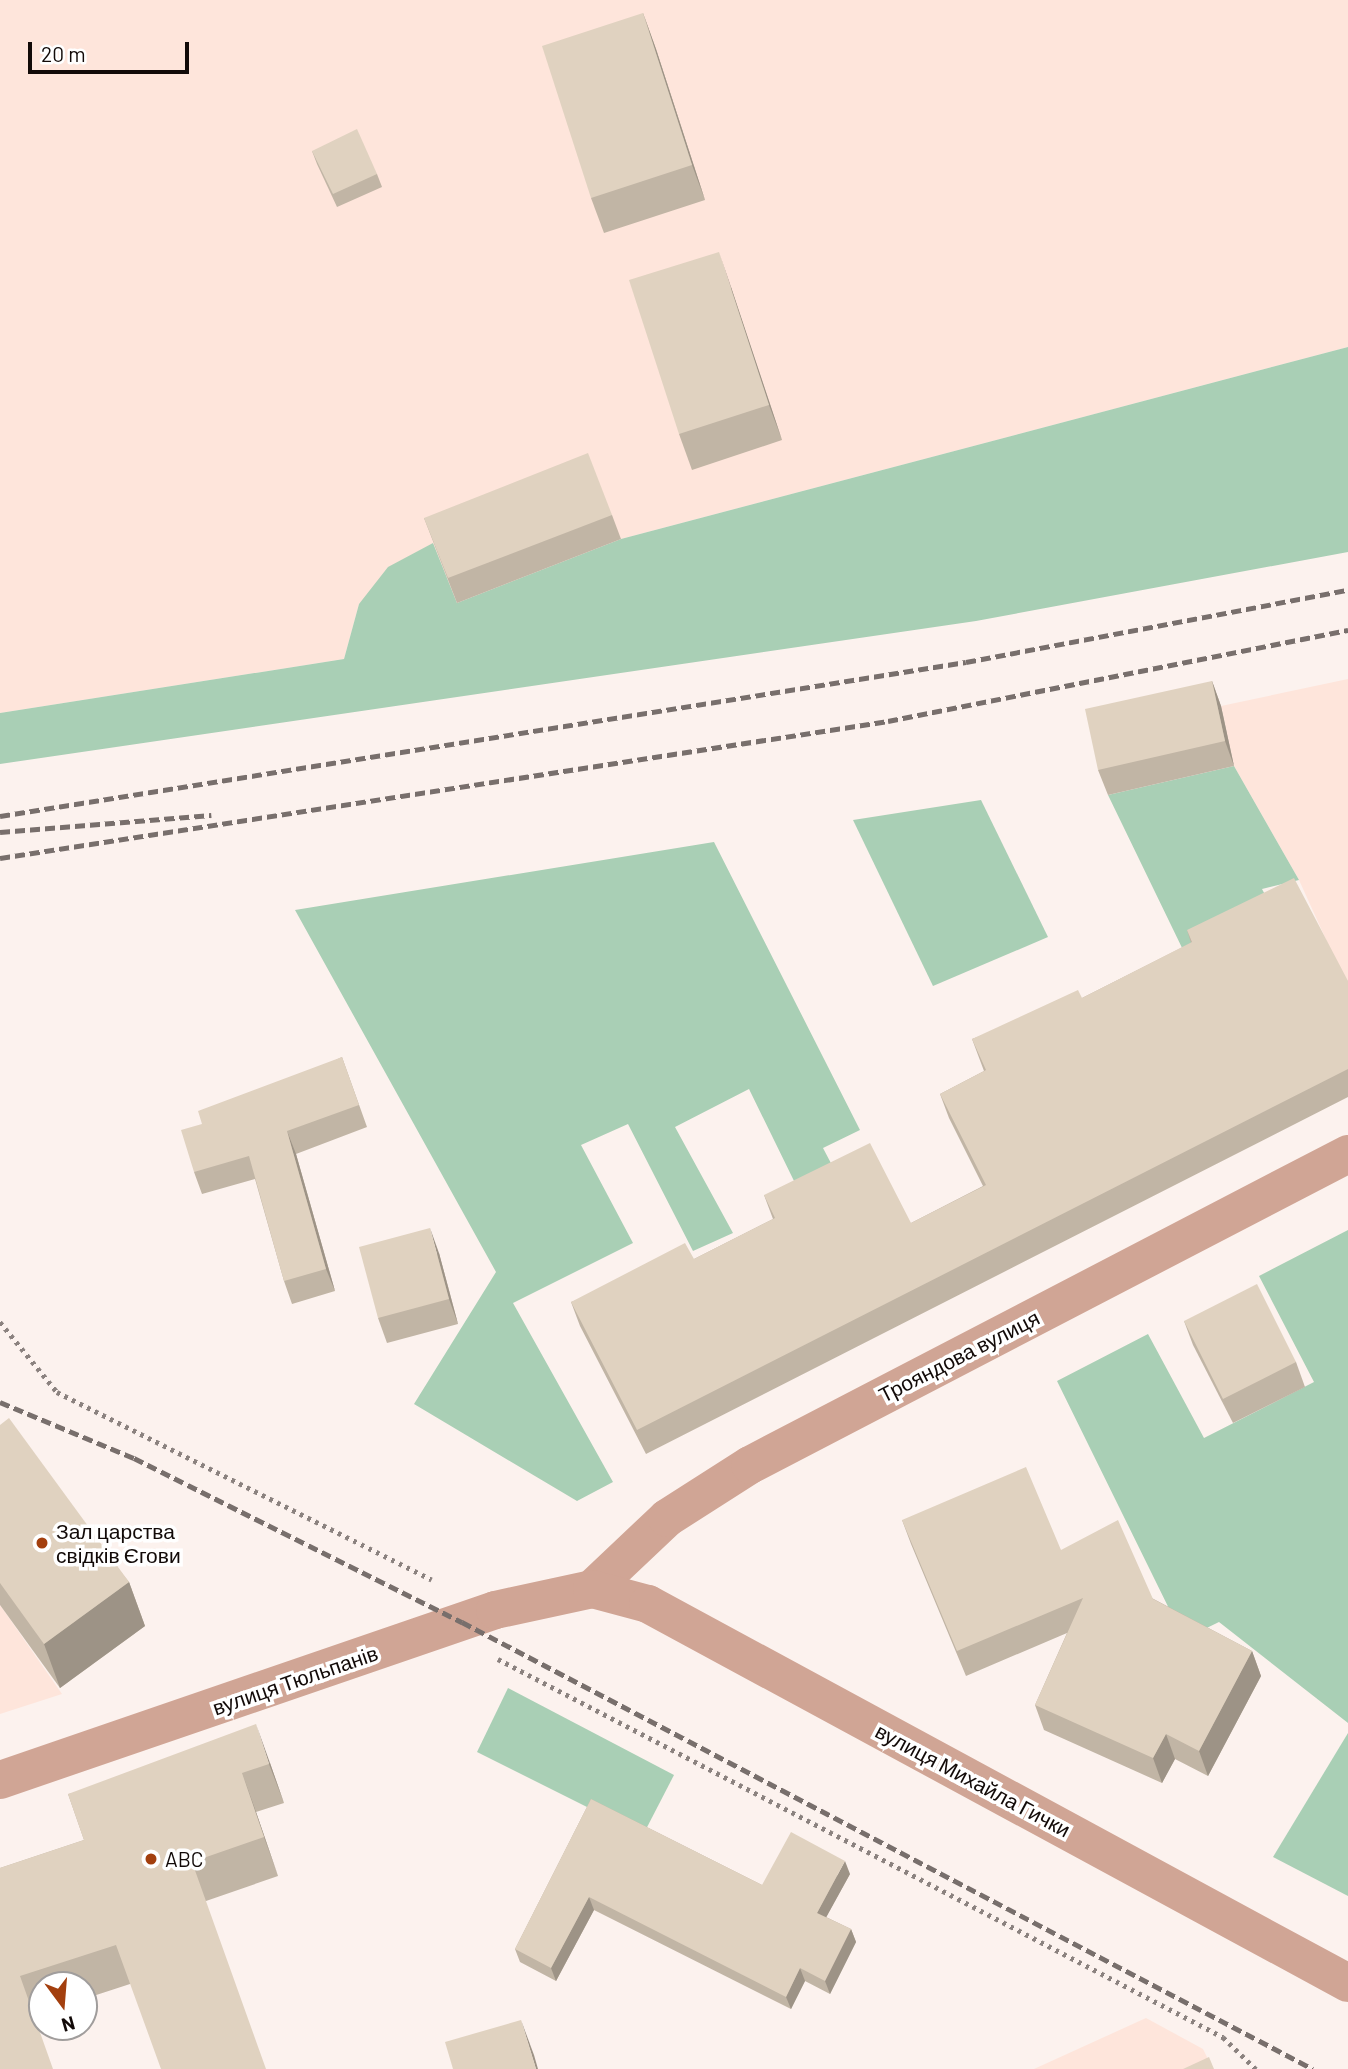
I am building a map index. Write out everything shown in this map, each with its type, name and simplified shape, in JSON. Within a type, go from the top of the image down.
[{"type":"street","name":"Трояндова вулиця","points":[[592,1589],[667,1518],[750,1465],[1348,1154]]},
{"type":"street","name":"вулиця Тюльпанів","points":[[0,1780],[495,1611],[592,1589]]},
{"type":"street","name":"вулиця Михайла Гички","points":[[592,1589],[648,1604],[1348,1983]]},
{"type":"path","points":[[0,1322],[57,1392],[96,1415],[495,1611]]},
{"type":"path","points":[[441,1629],[1223,2037],[1256,2069]]},
{"type":"shaded area","points":[[0,0],[1348,0],[1348,347],[621,539],[457,603],[433,544],[359,604],[344,659],[0,713]]},
{"type":"shaded area","points":[[1348,679],[1348,988],[1299,880],[1234,766],[1221,706]]},
{"type":"shaded area","points":[[0,1605],[62,1694],[0,1714]]},
{"type":"shaded area","points":[[1146,2018],[1203,2049],[1213,2069],[1034,2069]]},
{"type":"green space","points":[[1348,347],[1348,552],[976,621],[0,764],[0,713],[344,659],[359,604],[388,567],[433,543],[457,603],[621,539]]},
{"type":"green space","points":[[1234,766],[1299,880],[1262,889],[1272,908],[1185,954],[1108,795]]},
{"type":"green space","points":[[981,800],[1048,937],[933,986],[853,820]]},
{"type":"green space","points":[[714,842],[860,1130],[823,1148],[855,1209],[817,1228],[749,1089],[675,1127],[733,1233],[693,1251],[628,1124],[581,1145],[633,1243],[513,1303],[613,1482],[577,1501],[414,1404],[496,1272],[295,910]]},
{"type":"green space","points":[[1348,1230],[1348,1723],[1219,1622],[1184,1639],[1057,1381],[1148,1334],[1204,1438],[1314,1382],[1259,1276]]},
{"type":"green space","points":[[508,1688],[674,1775],[643,1835],[477,1752]]},
{"type":"green space","points":[[1348,1733],[1348,1896],[1273,1857]]},
{"type":"building","points":[[643,13],[692,165],[591,198],[542,46]]},
{"type":"building","points":[[357,129],[377,174],[333,194],[312,151]]},
{"type":"building","points":[[719,252],[769,405],[679,434],[629,280]]},
{"type":"building","points":[[588,453],[612,515],[448,578],[424,518]]},
{"type":"building","points":[[1212,681],[1225,741],[1098,770],[1085,709]]},
{"type":"building","points":[[1294,878],[1348,981],[1348,1069],[637,1430],[571,1302],[685,1243],[694,1259],[775,1218],[764,1195],[870,1143],[911,1223],[986,1185],[940,1094],[986,1070],[972,1039],[1078,990],[1082,998],[1192,942],[1187,930]]},
{"type":"building","points":[[342,1057],[359,1105],[287,1131],[326,1269],[284,1281],[249,1156],[194,1172],[181,1130],[202,1124],[198,1111]]},
{"type":"building","points":[[430,1228],[449,1299],[378,1318],[359,1247]]},
{"type":"building","points":[[1257,1284],[1296,1362],[1223,1399],[1184,1321]]},
{"type":"building","name":"Зал царства свідків Єгови","points":[[9,1418],[129,1582],[44,1644],[0,1583],[0,1425]]},
{"type":"building","points":[[1026,1467],[1061,1550],[1118,1520],[1153,1599],[1252,1651],[1199,1751],[1166,1734],[1153,1758],[1035,1705],[1083,1598],[957,1651],[902,1520]]},
{"type":"building","points":[[256,1724],[269,1764],[242,1773],[264,1837],[192,1862],[266,2069],[161,2069],[116,1945],[35,1971],[28,1971],[20,1976],[28,1999],[28,2041],[43,2041],[53,2069],[0,2069],[0,1868],[84,1840],[68,1794]]},
{"type":"building","points":[[591,1799],[762,1885],[791,1832],[845,1861],[817,1913],[851,1929],[825,1981],[800,1968],[786,1997],[589,1897],[551,1968],[515,1949]]},
{"type":"building","points":[[521,2020],[536,2069],[453,2069],[445,2042]]},
{"type":"building","points":[[1209,2057],[1214,2069],[1183,2069]]},
{"type":"railway","points":[[0,816],[966,662],[1348,590]]},
{"type":"railway","points":[[0,858],[888,721],[1348,630]]},
{"type":"railway","points":[[0,832],[211,815]]},
{"type":"railway","points":[[0,1402],[134,1458],[462,1622],[1313,2069]]},
{"type":"place","name":"Зал царства свідків Єгови","points":[[42,1543]]},
{"type":"place","name":"ABC","points":[[151,1859]]}]
